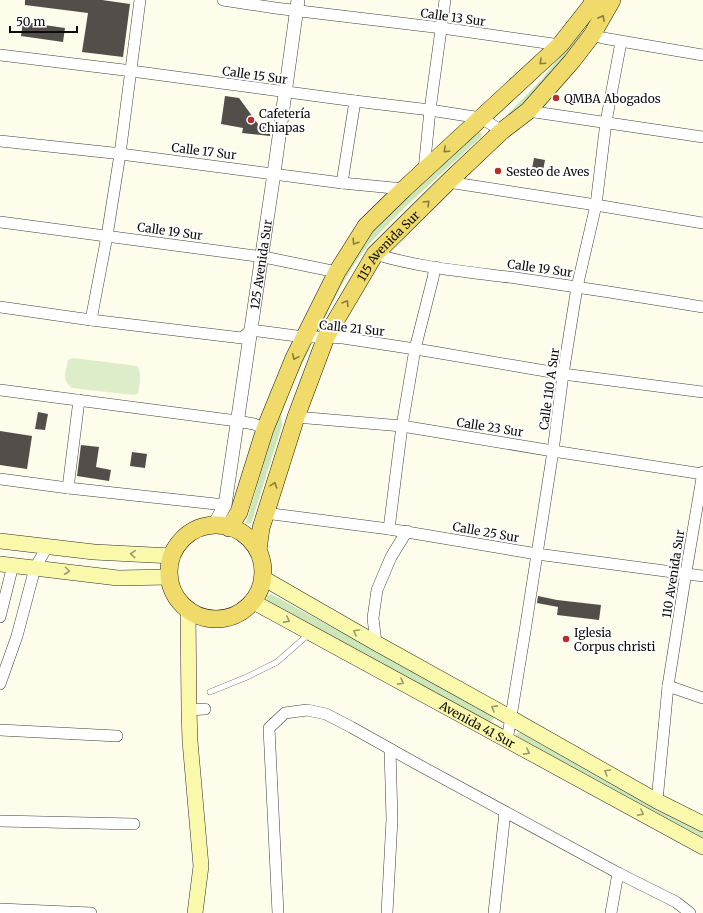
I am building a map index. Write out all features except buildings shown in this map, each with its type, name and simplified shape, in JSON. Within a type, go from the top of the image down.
[{"type":"main road","name":"115 Avenida Sur","points":[[222,527],[239,512],[265,429],[294,358],[336,272],[366,226],[424,170],[560,45],[594,0]]},
{"type":"main road","name":"115 Avenida Sur","points":[[258,550],[265,513],[296,417],[326,337],[375,254],[502,131],[528,111],[572,61],[592,35],[612,0]]},
{"type":"main road","points":[[222,527],[238,530],[250,539],[258,550],[262,563],[263,578],[261,586],[257,595],[248,607],[235,615],[219,619],[202,617],[188,610],[178,600],[171,587],[169,576],[172,556],[185,538],[197,530],[222,527]]},
{"type":"main road","points":[[0,541],[94,552],[172,556]]},
{"type":"main road","points":[[6,565],[118,578],[169,576]]},
{"type":"main road","name":"Avenida 41 Sur","points":[[263,578],[657,801],[703,824]]},
{"type":"main road","name":"Avenida 41 Sur","points":[[252,602],[703,847]]},
{"type":"main road","points":[[188,610],[190,741],[200,866],[196,913]]},
{"type":"street","points":[[91,320],[107,236],[120,154],[140,0]]},
{"type":"street","name":"Calle 13 Sur","points":[[223,0],[268,7],[297,5],[560,45]]},
{"type":"street","points":[[424,170],[430,110],[446,0]]},
{"type":"street","name":"125 Avenida Sur","points":[[222,527],[297,5]]},
{"type":"street","points":[[592,35],[621,42],[703,55]]},
{"type":"street","name":"Calle 110 A Sur","points":[[507,741],[553,451],[563,374],[577,287],[596,205],[606,122],[621,42]]},
{"type":"street","name":"Calle 15 Sur","points":[[0,55],[430,110],[482,118],[502,131]]},
{"type":"street","points":[[342,183],[355,101]]},
{"type":"street","points":[[528,111],[703,137]]},
{"type":"street","name":"Calle 17 Sur","points":[[0,141],[113,153],[342,183],[404,189]]},
{"type":"street","points":[[448,182],[703,223]]},
{"type":"street","name":"Calle 19 Sur","points":[[0,222],[261,256],[336,272]]},
{"type":"street","name":"Calle 19 Sur","points":[[375,254],[435,267],[703,307]]},
{"type":"street","points":[[389,529],[402,426],[415,349],[435,267]]},
{"type":"street","points":[[0,307],[91,320],[242,338],[251,330]]},
{"type":"street","name":"Calle 21 Sur","points":[[251,330],[304,337],[326,337],[415,349],[563,374],[703,392]]},
{"type":"street","points":[[0,390],[237,421],[254,424],[265,429]]},
{"type":"street","points":[[68,488],[79,400]]},
{"type":"street","name":"Calle 23 Sur","points":[[296,417],[402,426],[553,451],[703,473]]},
{"type":"street","name":"110 Avenida Sur","points":[[657,801],[668,686],[685,574],[703,473]]},
{"type":"street","points":[[0,479],[225,505]]},
{"type":"street","name":"Calle 25 Sur","points":[[265,513],[407,531],[537,554],[703,576]]},
{"type":"street","points":[[376,643],[373,618],[377,590],[391,557],[407,531]]},
{"type":"street","points":[[0,684],[17,636],[35,568],[47,547]]},
{"type":"street","points":[[0,617],[6,565]]},
{"type":"street","points":[[668,686],[703,698]]},
{"type":"street","points":[[189,710],[205,709]]},
{"type":"street","points":[[278,913],[269,728],[285,714],[306,710],[326,714],[505,812],[676,902],[690,913]]},
{"type":"street","points":[[0,730],[117,736]]},
{"type":"street","points":[[387,913],[392,819],[390,749]]},
{"type":"street","points":[[494,913],[505,812]]},
{"type":"street","points":[[0,821],[134,824]]},
{"type":"street","points":[[611,913],[618,872]]},
{"type":"street","points":[[0,909],[91,913]]},
{"type":"lane","points":[[210,692],[247,677],[277,662],[310,633]]},
{"type":"green space","points":[[602,0],[581,33],[576,47],[529,101],[508,118],[507,115],[541,80]]},
{"type":"green space","points":[[477,132],[482,133],[481,137],[405,207],[370,243],[357,260],[341,286],[322,323],[321,320],[355,259],[361,244],[373,230]]},
{"type":"green space","points":[[308,348],[309,350],[292,385],[281,415],[282,425],[251,524],[246,523],[277,420],[290,384]]},
{"type":"green space","points":[[73,358],[137,366],[140,372],[138,394],[134,395],[72,388],[66,382],[65,376],[68,360]]},
{"type":"green space","points":[[271,594],[495,716],[491,722],[267,600],[266,596]]},
{"type":"green space","points":[[521,732],[703,832],[703,839],[517,738],[516,734]]},
{"type":"place","name":"QMBA Abogados","points":[[556,98]]},
{"type":"place","name":"Cafetería Chiapas","points":[[251,120]]},
{"type":"place","name":"Sesteo de Aves","points":[[498,171]]},
{"type":"place","name":"Iglesia Corpus christi","points":[[566,639]]}]
